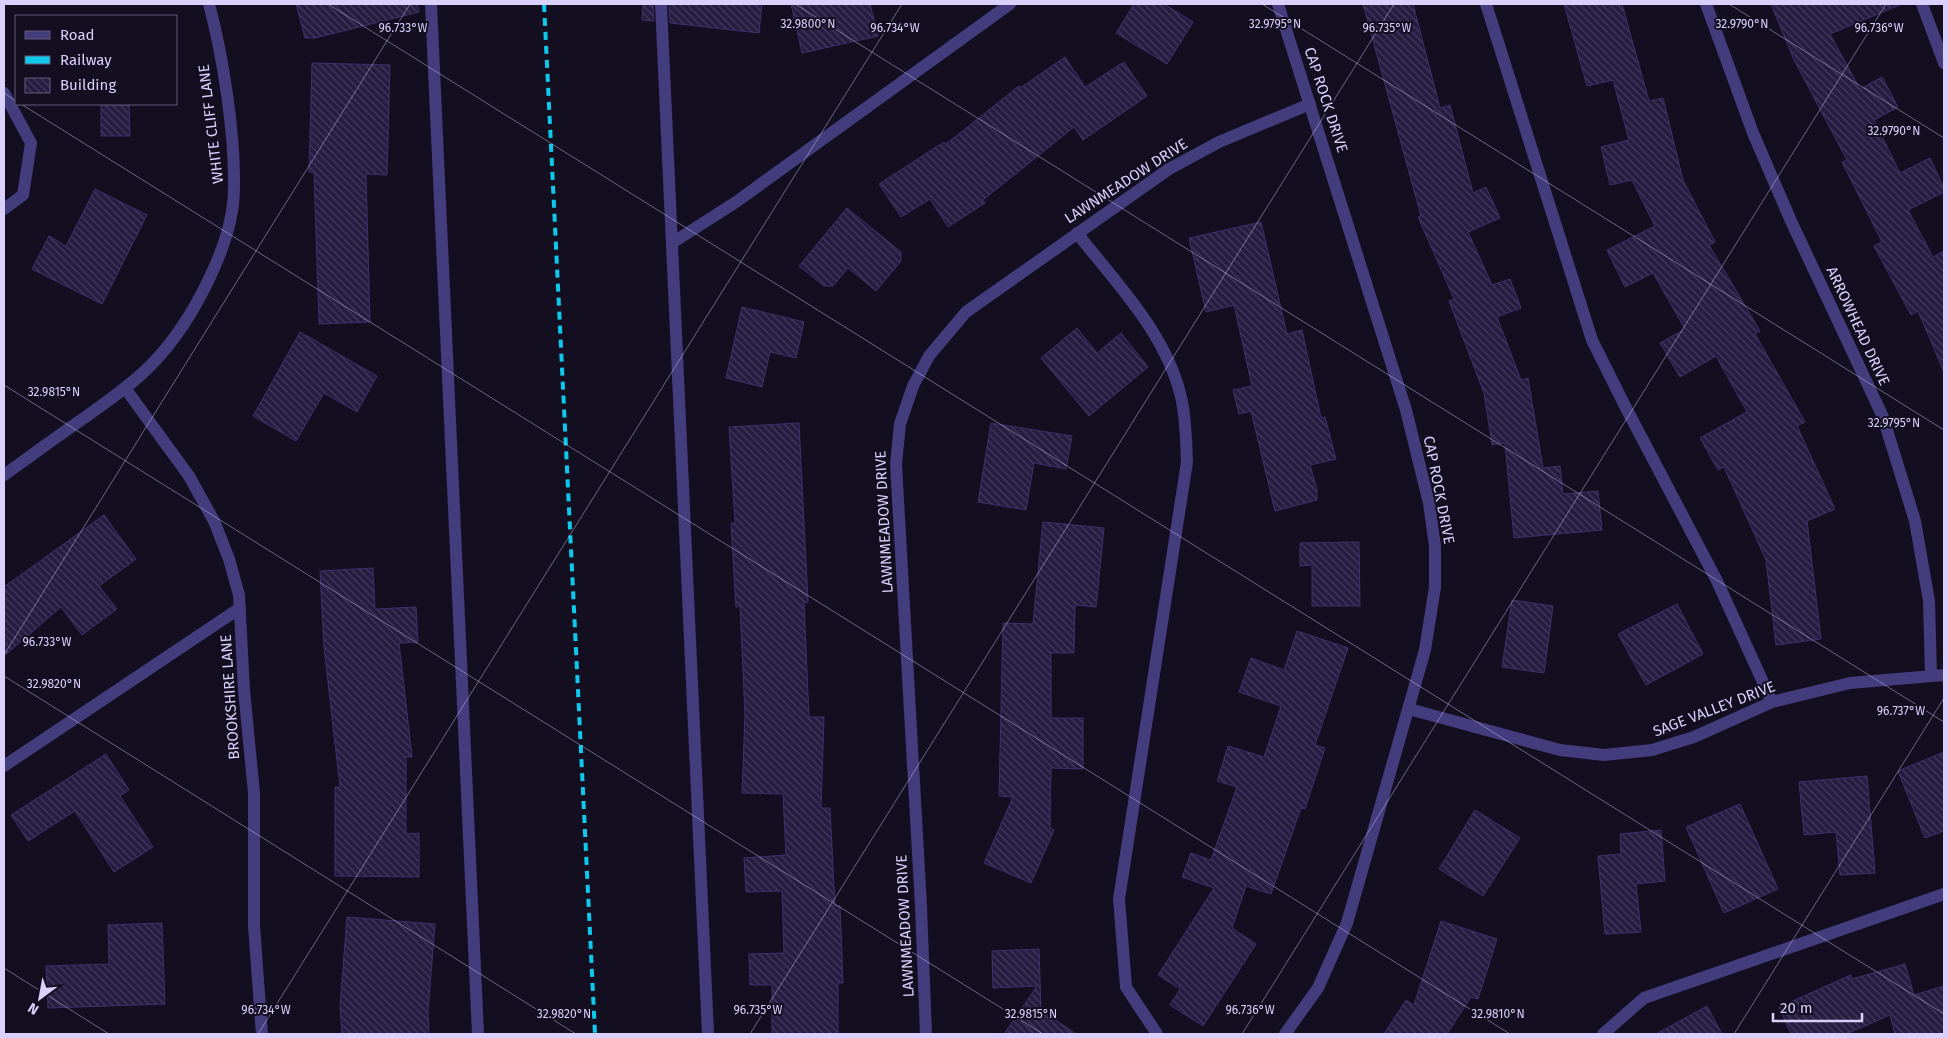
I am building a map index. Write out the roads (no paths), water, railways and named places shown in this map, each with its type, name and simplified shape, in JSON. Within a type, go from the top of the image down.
[{"type":"street","name":"WHITE CLIFF LANE","points":[[4,475],[125,388],[152,364],[175,338],[212,273],[227,229],[235,189],[231,133],[209,4]]},
{"type":"street","points":[[431,4],[478,1034]]},
{"type":"street","points":[[661,4],[708,1034]]},
{"type":"street","points":[[672,243],[736,202],[1010,4]]},
{"type":"street","name":"CAP ROCK DRIVE","points":[[1278,4],[1406,410],[1429,504],[1435,546],[1435,587],[1424,650],[1409,709],[1347,923],[1318,988],[1285,1034]]},
{"type":"street","points":[[1486,4],[1592,340],[1624,406],[1717,581],[1772,702]]},
{"type":"street","name":"ARROWHEAD DRIVE","points":[[1706,4],[1753,133],[1790,221],[1883,417],[1915,521],[1928,601],[1931,675]]},
{"type":"street","points":[[1922,4],[1944,63]]},
{"type":"street","points":[[4,93],[31,143],[23,195],[4,209]]},
{"type":"street","name":"LAWNMEADOW DRIVE","points":[[926,1034],[921,896],[896,464],[900,424],[905,404],[929,356],[966,312],[1169,169],[1218,142],[1310,104]]},
{"type":"street","points":[[1076,233],[1141,315],[1165,352],[1181,396],[1184,414],[1187,462],[1119,899],[1126,987],[1157,1034]]},
{"type":"street","name":"BROOKSHIRE LANE","points":[[125,388],[189,476],[214,521],[229,559],[239,595],[244,690],[254,793],[254,926],[262,1034]]},
{"type":"street","points":[[4,766],[240,608]]},
{"type":"street","name":"SAGE VALLEY DRIVE","points":[[1409,709],[1560,750],[1604,755],[1652,750],[1694,736],[1772,702],[1850,683],[1944,675]]},
{"type":"street","points":[[1603,1034],[1644,998],[1944,894]]},
{"type":"railway","points":[[544,4],[595,1034]]}]
